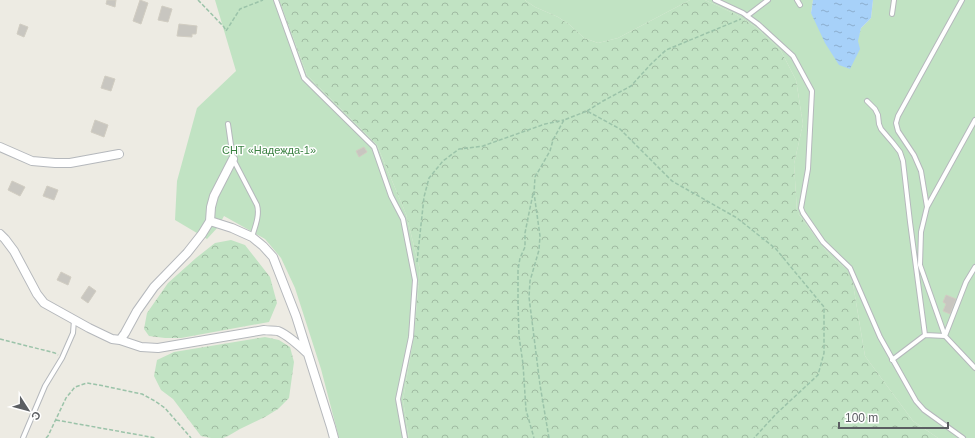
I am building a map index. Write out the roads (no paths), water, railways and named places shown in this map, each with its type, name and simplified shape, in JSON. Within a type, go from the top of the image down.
[{"type":"street","points":[[0,147],[32,161],[55,163],[70,163],[119,154]]},
{"type":"street","points":[[120,340],[137,311],[154,287],[187,253],[202,234],[210,221],[214,196],[233,159]]},
{"type":"street","points":[[210,221],[232,228],[252,237],[273,257],[296,316],[334,438]]},
{"type":"street","points":[[0,234],[5,238],[14,251],[37,294],[44,303],[112,339],[142,347],[158,348],[264,330],[278,331],[296,342],[308,354]]},
{"type":"lane","points":[[276,0],[304,78],[374,147],[391,196],[403,219],[415,280],[411,337],[398,399],[404,438]]},
{"type":"lane","points":[[715,0],[743,12],[793,56],[812,91],[808,169],[802,202],[803,213],[823,242],[850,268],[880,337],[916,401],[924,410],[963,438]]},
{"type":"lane","points":[[747,16],[768,0]]},
{"type":"lane","points":[[797,0],[800,5]]},
{"type":"lane","points":[[892,14],[894,0]]},
{"type":"lane","points":[[928,207],[921,171],[914,155],[898,131],[896,122],[962,0]]},
{"type":"lane","points":[[867,101],[875,109],[881,129],[900,152],[903,161],[925,335]]},
{"type":"lane","points":[[975,120],[928,207],[921,232],[920,265],[945,336],[975,368]]},
{"type":"lane","points":[[228,124],[233,159],[258,209],[252,237]]},
{"type":"lane","points":[[945,336],[966,282],[975,266]]},
{"type":"lane","points":[[23,438],[34,409],[45,386],[62,358],[73,333],[74,320]]},
{"type":"lane","points":[[892,360],[925,335],[945,336]]},
{"type":"water","points":[[813,0],[873,0],[871,18],[861,28],[858,41],[860,49],[850,69],[839,65],[825,43],[811,13]]},
{"type":"park label","name":"СНТ «Надежда-1»","points":[[269,150]]}]
